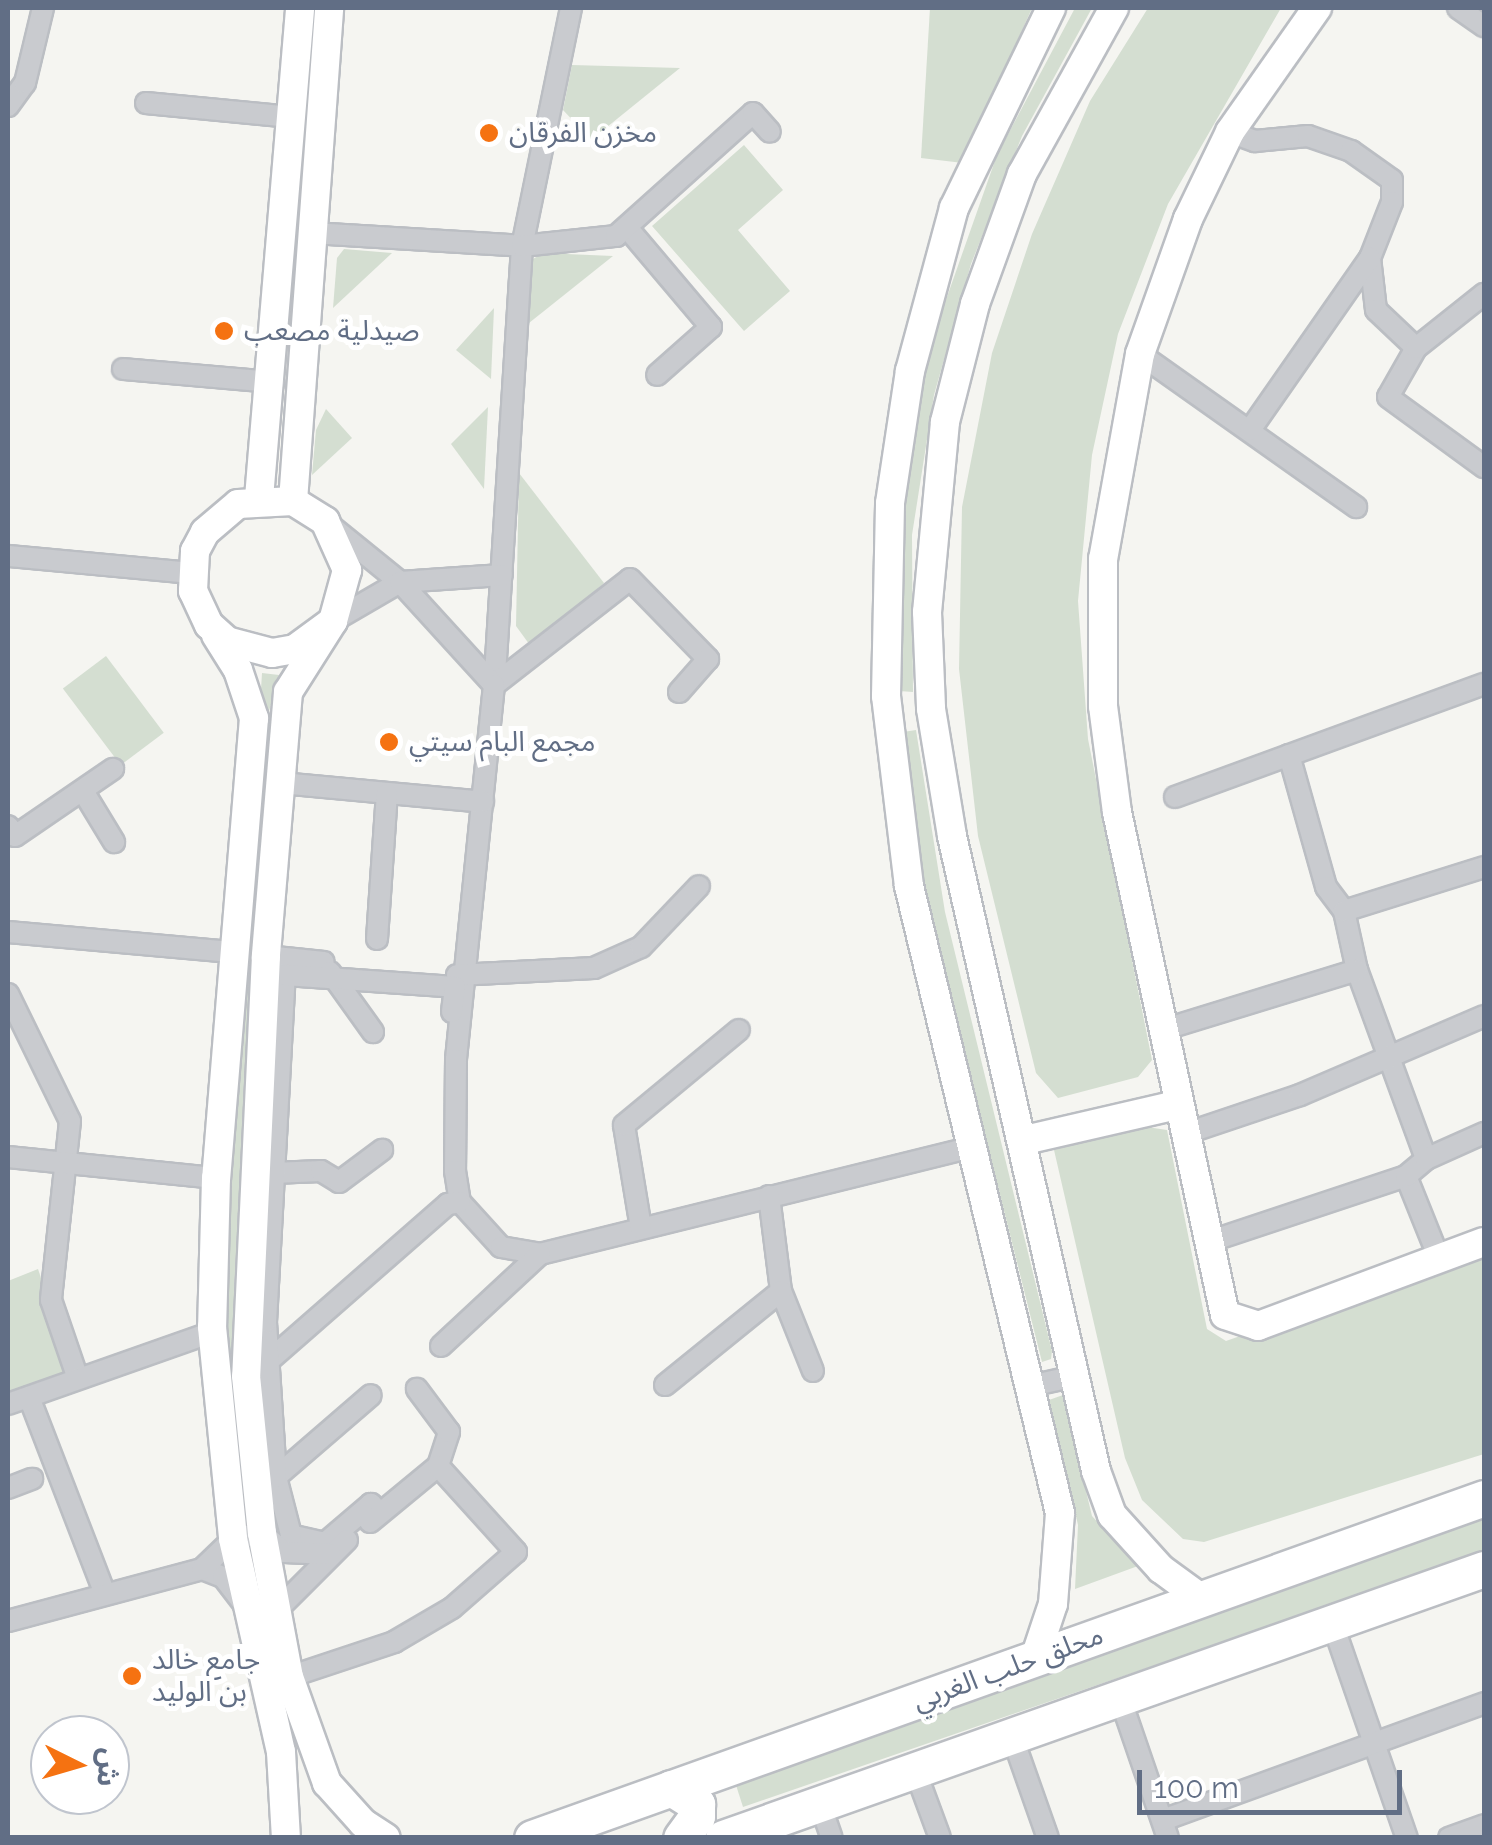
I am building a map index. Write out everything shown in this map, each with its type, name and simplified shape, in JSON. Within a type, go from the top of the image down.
[{"type":"highway","name":"محلق حلب الغربي","points":[[532,1838],[1484,1498]]},
{"type":"highway","points":[[723,1838],[1484,1568]]},
{"type":"highway","points":[[671,1788],[697,1804],[697,1816],[681,1838]]},
{"type":"main road","points":[[259,498],[273,382],[300,8]]},
{"type":"main road","points":[[292,501],[329,8]]},
{"type":"main road","points":[[1035,1658],[1053,1604],[1060,1513],[909,886],[888,714],[890,503],[910,371],[954,208],[1051,8]]},
{"type":"main road","points":[[1114,8],[1022,174],[975,304],[945,422],[926,612],[931,709],[952,836],[1075,1376],[1112,1515],[1162,1569],[1202,1598]]},
{"type":"main road","points":[[1317,8],[1230,132],[1188,219],[1140,354],[1104,559],[1103,706],[1117,812],[1221,1308],[1243,1326],[1484,1242]]},
{"type":"main road","points":[[286,1838],[281,1752],[264,1611],[262,1534],[246,1376],[266,956],[288,692],[332,621],[347,570],[325,521],[292,501],[259,498],[220,516],[195,551],[192,573],[209,625],[238,670],[254,718],[216,1178],[212,1332],[233,1539],[264,1611],[327,1783],[363,1823],[386,1838]]},
{"type":"main road","points":[[209,625],[238,646],[272,653],[295,649],[332,621]]},
{"type":"main road","points":[[888,714],[931,709]]},
{"type":"main road","points":[[1024,1140],[1178,1105]]},
{"type":"street","points":[[8,106],[42,8]]},
{"type":"street","points":[[572,8],[522,246],[494,685],[456,1083],[460,1202],[501,1247],[540,1254],[973,1147]]},
{"type":"street","points":[[1458,8],[1484,26]]},
{"type":"street","points":[[146,103],[290,118]]},
{"type":"street","points":[[312,233],[522,246],[630,230],[753,113],[770,132]]},
{"type":"street","points":[[1230,132],[1255,141],[1308,136],[1352,150],[1392,180],[1392,202],[1370,258],[1250,430]]},
{"type":"street","points":[[630,230],[711,326],[657,375]]},
{"type":"street","points":[[1370,258],[1376,310],[1416,348]]},
{"type":"street","points":[[1484,294],[1416,348],[1388,397],[1484,466]]},
{"type":"street","points":[[1140,354],[1356,507]]},
{"type":"street","points":[[124,369],[273,382]]},
{"type":"street","points":[[325,521],[400,582],[494,685]]},
{"type":"street","points":[[8,556],[192,573]]},
{"type":"street","points":[[332,621],[400,582],[502,575]]},
{"type":"street","points":[[494,685],[630,578],[708,659],[679,692]]},
{"type":"street","points":[[1175,796],[1484,684]]},
{"type":"street","points":[[1290,755],[1326,886],[1344,910],[1358,970],[1426,1159]]},
{"type":"street","points":[[8,826],[15,836],[113,769]]},
{"type":"street","points":[[280,784],[483,802]]},
{"type":"street","points":[[83,791],[114,842]]},
{"type":"street","points":[[377,939],[387,794]]},
{"type":"street","points":[[1344,910],[1484,868]]},
{"type":"street","points":[[380,1513],[372,1504],[325,1542],[291,1536],[276,1477],[266,1364],[285,975],[328,969],[469,976],[594,968],[641,947],[699,886]]},
{"type":"street","points":[[8,932],[234,952]]},
{"type":"street","points":[[266,956],[455,987],[447,1065],[456,1083]]},
{"type":"street","points":[[328,969],[373,1032]]},
{"type":"street","points":[[1162,1030],[1358,970]]},
{"type":"street","points":[[8,994],[14,1031],[70,1121],[70,1164],[59,1202],[51,1300],[78,1379]]},
{"type":"street","points":[[1184,1134],[1392,1057],[1484,1016]]},
{"type":"street","points":[[641,1228],[624,1125],[739,1030]]},
{"type":"street","points":[[1208,1242],[1406,1176],[1426,1159],[1484,1133]]},
{"type":"street","points":[[273,1173],[321,1171],[339,1182],[382,1150]]},
{"type":"street","points":[[8,1157],[216,1178]]},
{"type":"street","points":[[1406,1176],[1439,1258]]},
{"type":"street","points":[[769,1196],[781,1291],[814,1371]]},
{"type":"street","points":[[266,1364],[448,1204],[460,1202]]},
{"type":"street","points":[[442,1346],[540,1254]]},
{"type":"street","points":[[665,1385],[781,1291]]},
{"type":"street","points":[[8,1404],[212,1332]]},
{"type":"street","points":[[1030,1386],[1075,1376]]},
{"type":"street","points":[[202,1569],[222,1578],[264,1611],[438,1466],[449,1432],[417,1389]]},
{"type":"street","points":[[276,1477],[371,1395]]},
{"type":"street","points":[[28,1396],[104,1592]]},
{"type":"street","points":[[289,1677],[394,1642],[452,1608],[516,1552],[438,1466]]},
{"type":"street","points":[[8,1488],[32,1479]]},
{"type":"street","points":[[8,1621],[104,1592],[202,1569],[233,1539],[262,1534],[284,1552],[330,1554]]},
{"type":"street","points":[[1332,1622],[1407,1838]]},
{"type":"street","points":[[1120,1698],[1166,1829],[1374,1742],[1484,1703]]},
{"type":"street","points":[[1012,1736],[1048,1838]]},
{"type":"street","points":[[916,1770],[940,1838]]},
{"type":"street","points":[[820,1804],[832,1838]]},
{"type":"street","points":[[1449,1838],[1484,1825]]},
{"type":"shaded area","points":[[930,8],[1032,8],[963,163],[921,158]]},
{"type":"shaded area","points":[[1075,8],[1092,8],[1022,136],[971,264],[934,395],[912,535],[913,692],[899,691],[898,523],[923,365],[997,155]]},
{"type":"shaded area","points":[[1148,8],[1281,8],[1168,204],[1118,334],[1092,455],[1078,601],[1088,739],[1152,1060],[1138,1077],[1058,1098],[1036,1073],[978,836],[959,669],[962,507],[992,353],[1032,234],[1090,101]]},
{"type":"shaded area","points":[[572,65],[680,68],[591,140],[563,110]]},
{"type":"shaded area","points":[[744,145],[783,190],[738,230],[790,291],[744,331],[652,226]]},
{"type":"shaded area","points":[[344,249],[392,253],[333,308],[337,258]]},
{"type":"shaded area","points":[[543,253],[613,256],[529,323],[533,259]]},
{"type":"shaded area","points":[[494,308],[491,379],[456,350]]},
{"type":"shaded area","points":[[488,407],[484,489],[451,444]]},
{"type":"shaded area","points":[[326,409],[352,438],[312,475],[316,430]]},
{"type":"shaded area","points":[[519,473],[604,583],[532,648],[516,626]]},
{"type":"shaded area","points":[[106,656],[164,733],[121,765],[63,688]]},
{"type":"shaded area","points":[[262,673],[279,675],[268,715],[234,1293],[251,1510],[242,1512],[223,1302]]},
{"type":"shaded area","points":[[916,730],[945,912],[1052,1351],[1051,1359],[1042,1362],[924,892],[903,732]]},
{"type":"shaded area","points":[[1140,1126],[1167,1130],[1207,1329],[1226,1341],[1484,1250],[1484,1454],[1204,1542],[1183,1539],[1142,1500],[1125,1458],[1054,1150]]},
{"type":"shaded area","points":[[38,1269],[72,1370],[8,1394],[8,1281]]},
{"type":"shaded area","points":[[1063,1395],[1092,1516],[1138,1566],[1075,1589],[1078,1525],[1049,1400]]},
{"type":"shaded area","points":[[1484,1517],[1484,1552],[743,1807],[735,1782]]},
{"type":"place","name":"مخزن الفرقان","points":[[489,133]]},
{"type":"place","name":"صيدلية مصعب","points":[[224,331]]},
{"type":"place","name":"مجمع البام سيتي","points":[[389,742]]},
{"type":"place","name":"جامع خالد بن الوليد","points":[[132,1676]]}]
